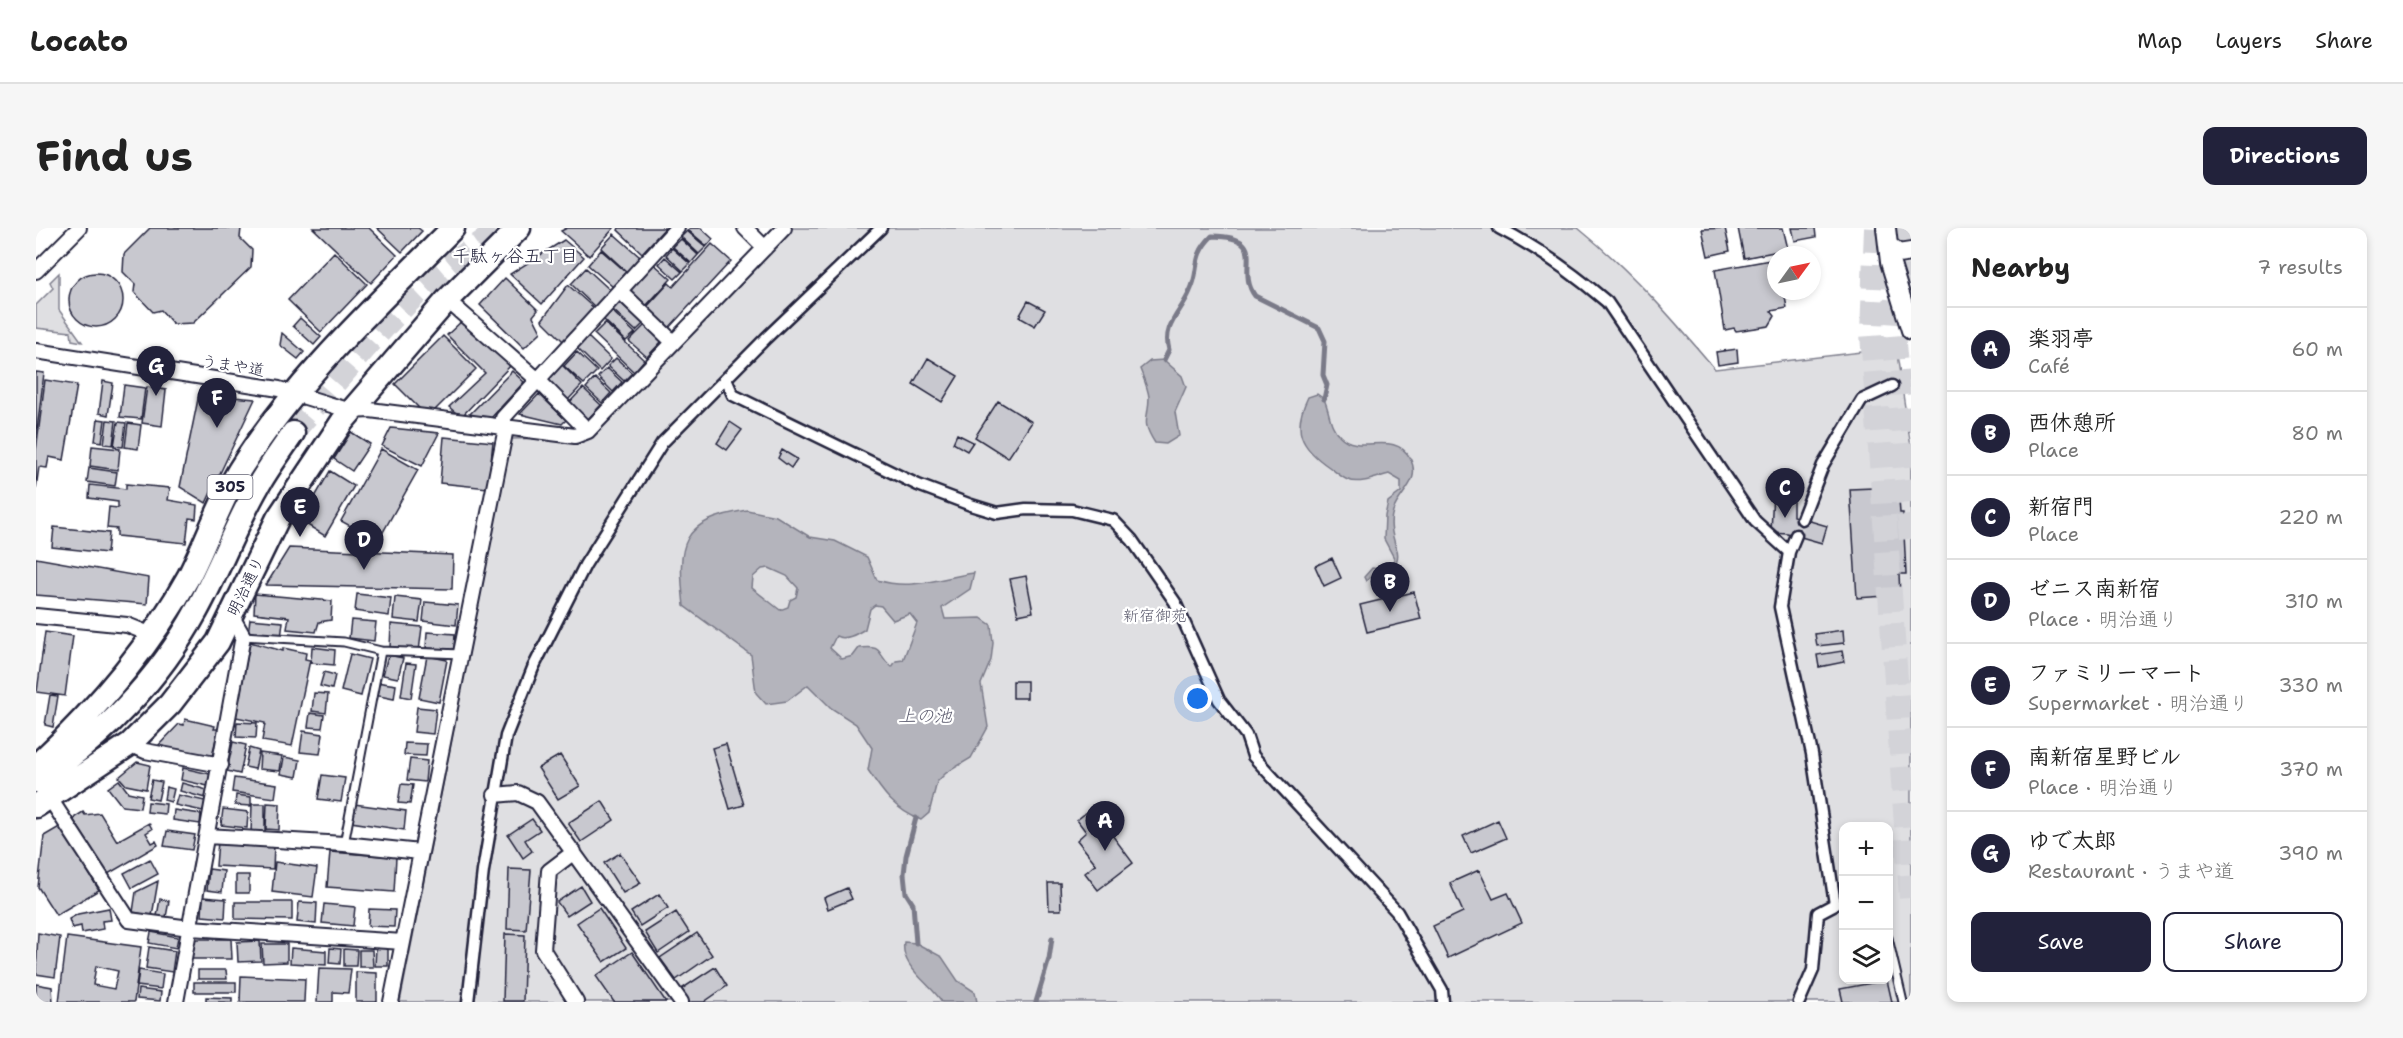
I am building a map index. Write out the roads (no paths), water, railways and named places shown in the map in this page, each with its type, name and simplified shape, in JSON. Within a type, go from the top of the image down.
[{"type":"main road","name":"305","points":[[36,766],[111,690],[152,634],[190,573],[238,471],[294,393],[453,228]]},
{"type":"main road","name":"明治通り","points":[[40,795],[130,744],[184,686],[218,642],[278,518],[306,473],[351,411],[447,300],[519,228]]},
{"type":"main road","name":"305","points":[[40,795],[62,764],[94,738],[162,666],[197,611],[258,486],[293,433]]},
{"type":"street","points":[[36,271],[79,228]]},
{"type":"street","points":[[391,1002],[506,428],[503,418],[677,228]]},
{"type":"street","points":[[745,228],[765,248]]},
{"type":"street","points":[[447,300],[539,381],[588,431],[672,341],[784,228]]},
{"type":"street","points":[[468,1002],[473,948],[506,736],[522,692],[585,565],[662,443],[881,228]]},
{"type":"street","points":[[1499,228],[1552,260],[1607,302],[1689,419],[1749,511],[1767,534],[1789,552]]},
{"type":"street","points":[[1887,236],[1898,254],[1911,252]]},
{"type":"street","points":[[1887,236],[1896,282],[1911,330]]},
{"type":"street","points":[[620,291],[672,341]]},
{"type":"street","name":"うまや道","points":[[36,351],[294,393],[351,411],[370,410],[575,436],[588,431]]},
{"type":"street","points":[[726,378],[734,395],[918,485],[971,505],[996,513],[1026,509],[1072,510],[1113,520],[1132,540],[1175,602],[1219,700],[1246,735],[1253,756],[1397,912],[1442,990],[1443,1002]]},
{"type":"street","points":[[1802,519],[1824,465],[1862,400],[1892,386]]},
{"type":"street","points":[[1796,535],[1789,552],[1780,607],[1812,754],[1835,904],[1818,913],[1813,970],[1799,1002]]},
{"type":"street","points":[[176,1002],[243,636],[231,615]]},
{"type":"street","points":[[36,616],[127,625],[152,634]]},
{"type":"street","points":[[130,744],[145,752],[221,765]]},
{"type":"street","points":[[495,795],[518,793],[537,802],[681,1002]]},
{"type":"street","points":[[40,795],[129,920],[190,928],[403,942]]},
{"type":"street","points":[[207,836],[344,844],[420,852]]},
{"type":"street","points":[[574,852],[549,871],[543,950],[576,1002]]},
{"type":"lane","points":[[243,636],[344,642],[381,651],[462,654]]},
{"type":"lane","points":[[344,844],[381,651]]},
{"type":"lane","points":[[1893,959],[1903,1002]]},
{"type":"water","points":[[1164,360],[1182,376],[1186,387],[1175,412],[1179,436],[1166,444],[1155,443],[1150,435],[1146,420],[1149,397],[1140,369],[1150,361]]},
{"type":"water","points":[[1317,394],[1324,399],[1332,423],[1340,436],[1357,444],[1395,445],[1410,458],[1413,466],[1412,480],[1396,504],[1391,520],[1397,552],[1396,562],[1390,569],[1375,573],[1366,581],[1364,577],[1372,568],[1381,569],[1394,562],[1384,539],[1385,516],[1388,502],[1401,492],[1401,481],[1389,474],[1364,481],[1348,480],[1311,452],[1302,437],[1300,419],[1308,397]]},
{"type":"water","name":"上の池","points":[[747,510],[776,516],[810,537],[835,541],[867,557],[877,580],[914,584],[974,573],[970,589],[942,608],[945,619],[981,618],[991,625],[993,643],[991,660],[981,684],[988,727],[971,758],[946,773],[937,782],[929,813],[921,820],[896,805],[873,778],[868,770],[872,748],[856,724],[831,708],[808,685],[787,701],[766,704],[756,693],[751,655],[684,606],[681,566],[688,538],[708,521]],"holes":[[[769,568],[787,576],[798,588],[796,597],[790,600],[788,607],[780,610],[752,588],[753,577],[762,569]],[[875,605],[881,606],[893,620],[910,614],[917,623],[903,660],[896,661],[892,667],[877,649],[859,648],[853,656],[842,659],[830,648],[836,636],[847,637],[865,629],[870,609]]]},
{"type":"water","points":[[904,942],[916,943],[942,957],[958,981],[975,992],[977,1002],[942,1002],[911,967],[904,951]]},
{"type":"waterway","points":[[1164,360],[1169,350],[1170,326],[1193,283],[1201,251],[1212,236],[1230,238],[1241,242],[1246,248],[1248,275],[1255,296],[1319,328],[1325,341],[1323,375],[1327,385],[1324,399]]},
{"type":"waterway","points":[[916,818],[906,856],[904,874],[906,893],[913,904],[916,943]]},
{"type":"waterway","points":[[1036,1002],[1049,959],[1052,938]]},
{"type":"tunnel","points":[[293,433],[365,349],[416,296],[472,248],[503,228]]},
{"type":"tunnel","points":[[1876,228],[1872,333],[1911,898]]},
{"type":"tunnel","points":[[1901,228],[1893,332],[1911,539]]},
{"type":"tunnel","points":[[1796,535],[1802,519]]},
{"type":"place","name":"ゆで太郎","points":[[156,396]]},
{"type":"place","name":"南新宿星野ビル","points":[[217,428]]},
{"type":"place","name":"新宿門","points":[[1785,518]]},
{"type":"place","name":"ファミリーマート","points":[[300,537]]},
{"type":"place","name":"ゼニス南新宿","points":[[364,570]]},
{"type":"place","name":"西休憩所","points":[[1390,612]]},
{"type":"place","name":"楽羽亭","points":[[1105,851]]},
{"type":"district","name":"千駄ヶ谷五丁目","points":[[515,256]]},
{"type":"park label","name":"新宿御苑","points":[[1155,615]]}]
